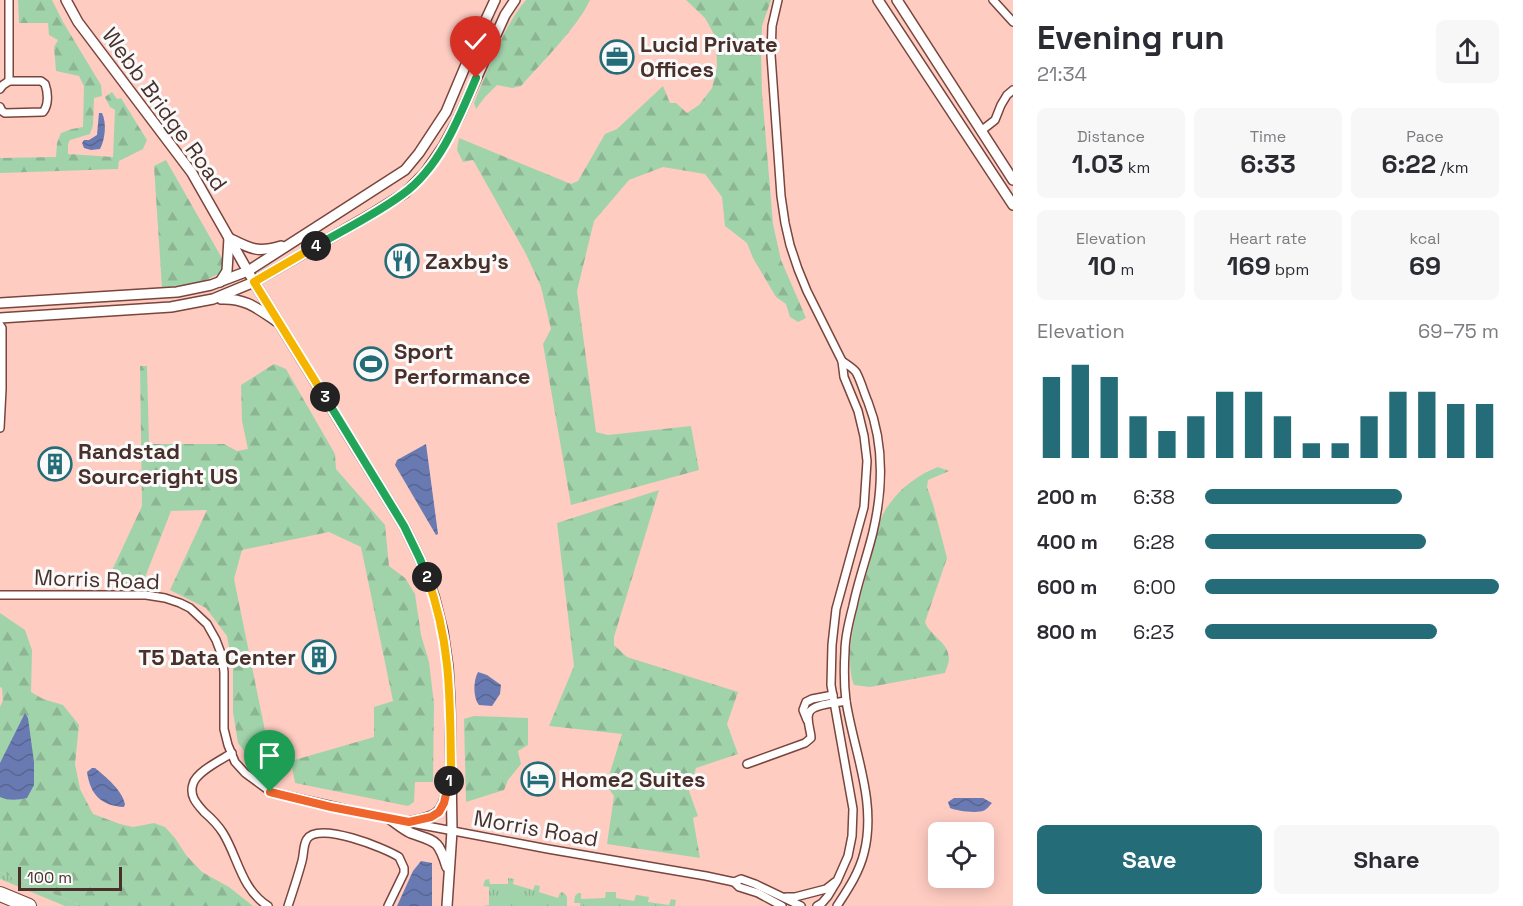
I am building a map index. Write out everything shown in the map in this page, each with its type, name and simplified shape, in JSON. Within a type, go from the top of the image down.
[{"type":"highway","points":[[0,894],[29,906]]},
{"type":"street","points":[[9,0],[9,81]]},
{"type":"street","name":"Webb Bridge Road","points":[[66,0],[84,30],[192,173],[254,282],[404,526],[420,559],[434,596],[443,632],[448,667],[452,831],[447,906]]},
{"type":"street","points":[[0,303],[177,292],[220,282],[248,271],[405,170],[446,112],[495,0]]},
{"type":"street","points":[[213,299],[254,282],[405,193],[425,173],[443,147],[505,15],[515,0]]},
{"type":"street","points":[[778,0],[772,26],[771,55],[785,223],[790,245],[807,291],[842,361],[844,377],[858,411],[867,461],[864,507],[836,609],[832,645],[831,685],[853,809],[852,836],[848,855],[837,881],[828,896],[817,906]]},
{"type":"street","points":[[878,0],[1013,204]]},
{"type":"street","points":[[897,0],[1013,180]]},
{"type":"street","points":[[993,0],[1013,22]]},
{"type":"street","points":[[0,89],[9,81],[38,81],[44,83],[47,88],[46,107],[43,112],[5,113],[0,107]]},
{"type":"street","points":[[981,131],[995,120],[1001,105],[1013,90]]},
{"type":"street","points":[[220,282],[227,270],[229,238],[255,250],[291,244]]},
{"type":"street","points":[[0,318],[171,307],[229,298],[244,301],[280,323]]},
{"type":"street","points":[[0,325],[2,328],[2,390],[0,428]]},
{"type":"street","points":[[837,906],[856,875],[867,835],[868,810],[864,783],[846,701],[845,648],[856,589],[873,531],[881,479],[878,442],[872,413],[855,371],[842,361]]},
{"type":"street","name":"Morris Road","points":[[0,595],[146,595],[165,598],[190,608],[207,624],[222,656],[224,729],[235,762],[244,773],[270,792],[390,819],[734,882],[739,887],[782,906]]},
{"type":"street","points":[[747,764],[805,743],[811,738],[811,731],[803,710],[808,701],[833,699],[846,701]]},
{"type":"street","points":[[232,753],[196,777],[192,785],[192,793],[194,801],[222,832],[250,890],[268,906]]},
{"type":"street","points":[[409,822],[431,817],[439,812],[446,798],[451,767]]},
{"type":"street","points":[[390,819],[409,832],[437,843],[449,874]]},
{"type":"street","points":[[288,906],[306,842],[309,836],[315,833],[355,839],[399,857],[404,873],[388,906]]},
{"type":"street","name":"Morris Road","points":[[734,882],[741,879],[801,906]]},
{"type":"street","points":[[782,897],[795,897],[826,889],[837,881]]},
{"type":"street","points":[[844,906],[846,893]]},
{"type":"green space","points":[[18,0],[52,0],[101,85],[102,96],[94,98],[93,125],[90,134],[70,140],[68,154],[113,157],[115,110],[110,107],[105,97],[112,92],[117,99],[121,98],[147,140],[143,149],[119,161],[118,169],[0,173],[0,158],[56,157],[57,143],[61,133],[83,127],[84,86],[79,76],[56,71],[54,47],[58,40],[49,35],[48,23],[19,23]]},
{"type":"green space","points":[[526,0],[590,0],[568,33],[521,86],[512,88],[497,85],[476,109],[474,103],[497,49],[510,22]]},
{"type":"green space","points":[[686,0],[771,0],[762,26],[761,52],[762,93],[773,224],[781,260],[806,318],[798,322],[790,317],[786,304],[776,297],[753,258],[747,243],[725,226],[722,197],[705,174],[663,167],[629,180],[594,221],[577,291],[596,432],[608,435],[691,426],[699,470],[571,505],[543,344],[551,329],[541,287],[526,254],[473,160],[463,162],[457,150],[459,138],[571,184],[578,181],[605,134],[617,129],[663,86],[670,103],[676,103],[687,113],[699,105],[712,88],[717,67],[716,38],[705,18]]},
{"type":"green space","points":[[166,160],[223,260],[221,273],[199,283],[162,288],[154,166]]},
{"type":"green space","points":[[274,364],[286,369],[335,454],[336,469],[385,525],[389,566],[405,578],[415,594],[421,635],[429,662],[434,704],[433,782],[415,782],[414,802],[408,806],[295,783],[291,761],[374,737],[374,707],[393,701],[361,547],[329,532],[242,550],[234,579],[269,750],[257,767],[238,743],[233,712],[233,670],[227,636],[206,608],[170,590],[207,510],[171,511],[142,585],[116,585],[109,577],[142,506],[140,366],[147,366],[149,444],[224,444],[237,451],[248,449],[242,421],[241,385]]},
{"type":"green space","points":[[938,467],[949,471],[928,480],[927,487],[947,558],[925,622],[948,653],[949,661],[945,673],[870,687],[854,685],[850,656],[855,620],[883,515],[893,499],[904,488]]},
{"type":"green space","points":[[659,490],[614,637],[614,645],[627,657],[738,692],[727,724],[738,754],[696,768],[689,791],[698,816],[693,818],[700,858],[607,844],[614,796],[606,785],[622,734],[549,726],[574,666],[557,523]]},
{"type":"green space","points":[[0,613],[25,630],[32,650],[31,692],[43,699],[63,705],[79,725],[75,764],[80,789],[93,814],[133,827],[154,823],[165,827],[202,872],[229,887],[253,906],[83,906],[0,872],[0,707],[3,700],[0,687]]},
{"type":"green space","points":[[474,716],[528,718],[528,745],[518,751],[521,764],[508,780],[504,790],[466,802],[464,719]]},
{"type":"green space","points":[[0,872],[83,906],[65,906],[0,879]]},
{"type":"green space","points":[[508,878],[514,879],[513,884],[533,890],[535,885],[540,886],[539,892],[558,898],[563,892],[567,897],[567,906],[483,906],[489,905],[489,887],[483,886],[485,880],[489,879],[490,884],[508,884]]},
{"type":"green space","points":[[606,892],[616,892],[616,898],[634,901],[636,895],[649,897],[648,902],[669,905],[671,899],[676,900],[675,906],[580,906],[580,903],[574,903],[578,893],[581,893],[581,899],[605,898]]},
{"type":"water","points":[[99,113],[102,113],[105,131],[102,145],[100,149],[84,148],[82,143],[84,140],[97,135]]},
{"type":"water","points":[[426,444],[438,534],[436,535],[395,465],[397,460]]},
{"type":"water","points":[[478,672],[487,675],[501,685],[500,694],[492,706],[479,705],[477,702],[474,689]]},
{"type":"water","points":[[25,713],[28,718],[34,762],[34,785],[27,798],[7,799],[0,797],[0,763]]},
{"type":"water","points":[[95,768],[117,789],[125,804],[124,807],[109,804],[98,797],[91,787],[87,772]]},
{"type":"water","points":[[954,798],[983,798],[992,803],[982,811],[962,811],[950,808],[948,802]]},
{"type":"water","points":[[421,861],[432,863],[432,906],[397,906],[413,871]]},
{"type":"place","name":"Lucid Private Offices","points":[[617,57]]},
{"type":"place","name":"Zaxby's","points":[[402,261]]},
{"type":"place","name":"Sport Performance","points":[[371,364]]},
{"type":"place","name":"Randstad Sourceright US","points":[[55,464]]},
{"type":"place","name":"T5 Data Center","points":[[319,657]]},
{"type":"place","name":"Home2 Suites","points":[[538,779]]},
{"type":"route","points":[[270,792],[409,822],[431,817],[439,812],[446,798],[451,767],[448,667],[443,632],[434,596],[404,526],[254,282],[405,193],[425,173],[443,147],[476,78]]}]
